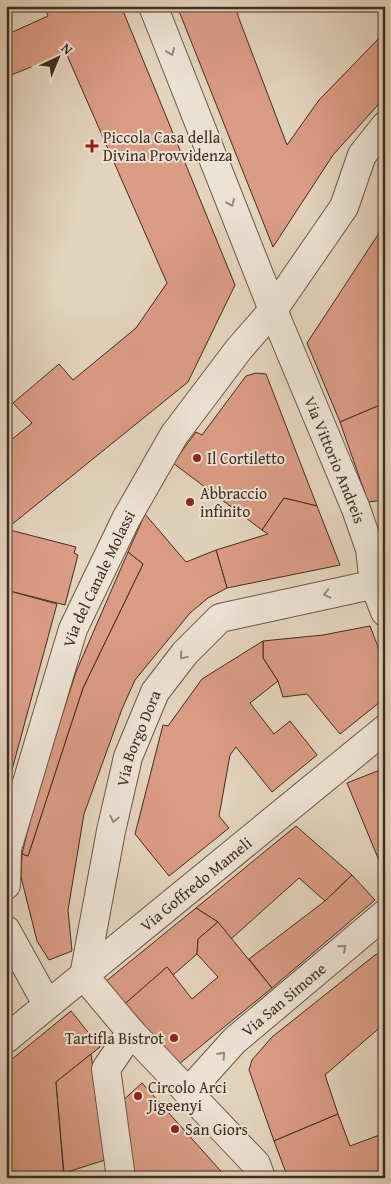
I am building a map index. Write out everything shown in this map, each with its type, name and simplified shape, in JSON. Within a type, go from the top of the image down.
[{"type":"street","name":"Via Vittorio Andreis","points":[[153,6],[273,310],[356,509],[380,583],[385,612]]},
{"type":"street","points":[[273,310],[344,207],[362,155],[385,126]]},
{"type":"street","name":"Via del Canale Molassi","points":[[6,885],[7,849],[73,629],[126,519],[174,435],[239,349],[273,310]]},
{"type":"street","name":"Via Borgo Dora","points":[[84,976],[111,831],[128,756],[155,692],[185,653],[220,618],[380,583]]},
{"type":"street","name":"Via Goffredo Mameli","points":[[7,1036],[84,976],[385,729]]},
{"type":"street","name":"Via San Simone","points":[[189,1091],[234,1041],[385,914]]},
{"type":"street","points":[[6,930],[47,1004]]},
{"type":"street","points":[[84,976],[131,1032],[189,1091],[256,1164],[261,1178]]},
{"type":"street","points":[[121,1178],[106,1069],[131,1032]]},
{"type":"building","points":[[44,6],[121,6],[235,285],[188,382],[10,526],[6,526],[6,444],[32,423],[13,403],[59,364],[73,380],[136,328],[167,283],[66,53],[6,77],[6,35],[48,16]]},
{"type":"building","points":[[177,6],[237,6],[238,16],[287,145],[319,100],[385,32],[385,97],[333,155],[273,247]]},
{"type":"building","points":[[385,224],[385,403],[340,422],[307,343]]},
{"type":"building","points":[[256,373],[266,374],[317,506],[284,498],[262,530],[173,463],[196,432],[202,435],[246,376]]},
{"type":"building","points":[[385,403],[385,500],[368,502],[340,422]]},
{"type":"building","points":[[284,498],[317,506],[340,565],[227,588],[216,550],[268,534],[262,530]]},
{"type":"building","points":[[145,514],[186,562],[216,550],[227,588],[208,598],[190,613],[135,680],[122,709],[84,814],[68,910],[72,951],[49,960],[37,941],[21,877],[22,854],[28,856],[83,688],[143,564],[128,552]]},
{"type":"building","points":[[6,529],[76,547],[74,553],[78,555],[65,605],[6,590]]},
{"type":"building","points":[[128,552],[143,564],[83,688],[28,856],[22,854],[35,800],[76,672]]},
{"type":"building","points":[[6,590],[57,604],[6,792]]},
{"type":"building","points":[[370,626],[385,665],[385,698],[340,734],[307,694],[283,697],[278,681],[263,658],[263,641],[323,635]]},
{"type":"building","points":[[263,641],[263,658],[278,681],[250,703],[274,734],[290,721],[317,755],[272,792],[236,747],[230,755],[219,816],[229,828],[169,876],[135,834],[163,725],[168,726],[202,679]]},
{"type":"building","points":[[385,768],[385,875],[347,783]]},
{"type":"building","points":[[296,826],[352,875],[325,901],[299,878],[231,939],[218,922],[196,908]]},
{"type":"building","points":[[352,875],[375,900],[272,988],[249,959],[325,901]]},
{"type":"building","points":[[196,908],[218,922],[198,939],[197,954],[173,975],[167,967],[120,1008],[100,986]]},
{"type":"building","points":[[218,922],[272,988],[174,1068],[120,1008],[167,967],[192,999],[218,977],[197,954],[198,939]]},
{"type":"building","points":[[385,951],[385,1023],[325,1075],[338,1114],[274,1141],[249,1070],[252,1060],[272,1037],[375,955]]},
{"type":"building","points":[[71,1011],[100,1047],[56,1082],[64,1178],[6,1178],[6,1064]]},
{"type":"building","points":[[91,1054],[105,1160],[64,1173],[56,1082]]},
{"type":"building","points":[[142,1083],[227,1178],[140,1178],[124,1157],[118,1105]]},
{"type":"building","points":[[338,1114],[350,1146],[385,1133],[385,1178],[370,1178],[369,1175],[361,1178],[288,1178],[274,1141]]},
{"type":"place","name":"Piccola Casa della Divina Provvidenza","points":[[92,146]]},
{"type":"place","name":"Il Cortiletto","points":[[197,458]]},
{"type":"place","name":"Abbraccio infinito","points":[[190,502]]},
{"type":"place","name":"Tartifla Bistrot","points":[[174,1038]]},
{"type":"place","name":"Circolo Arci Jigeenyi","points":[[138,1096]]},
{"type":"place","name":"San Giors","points":[[175,1129]]}]
